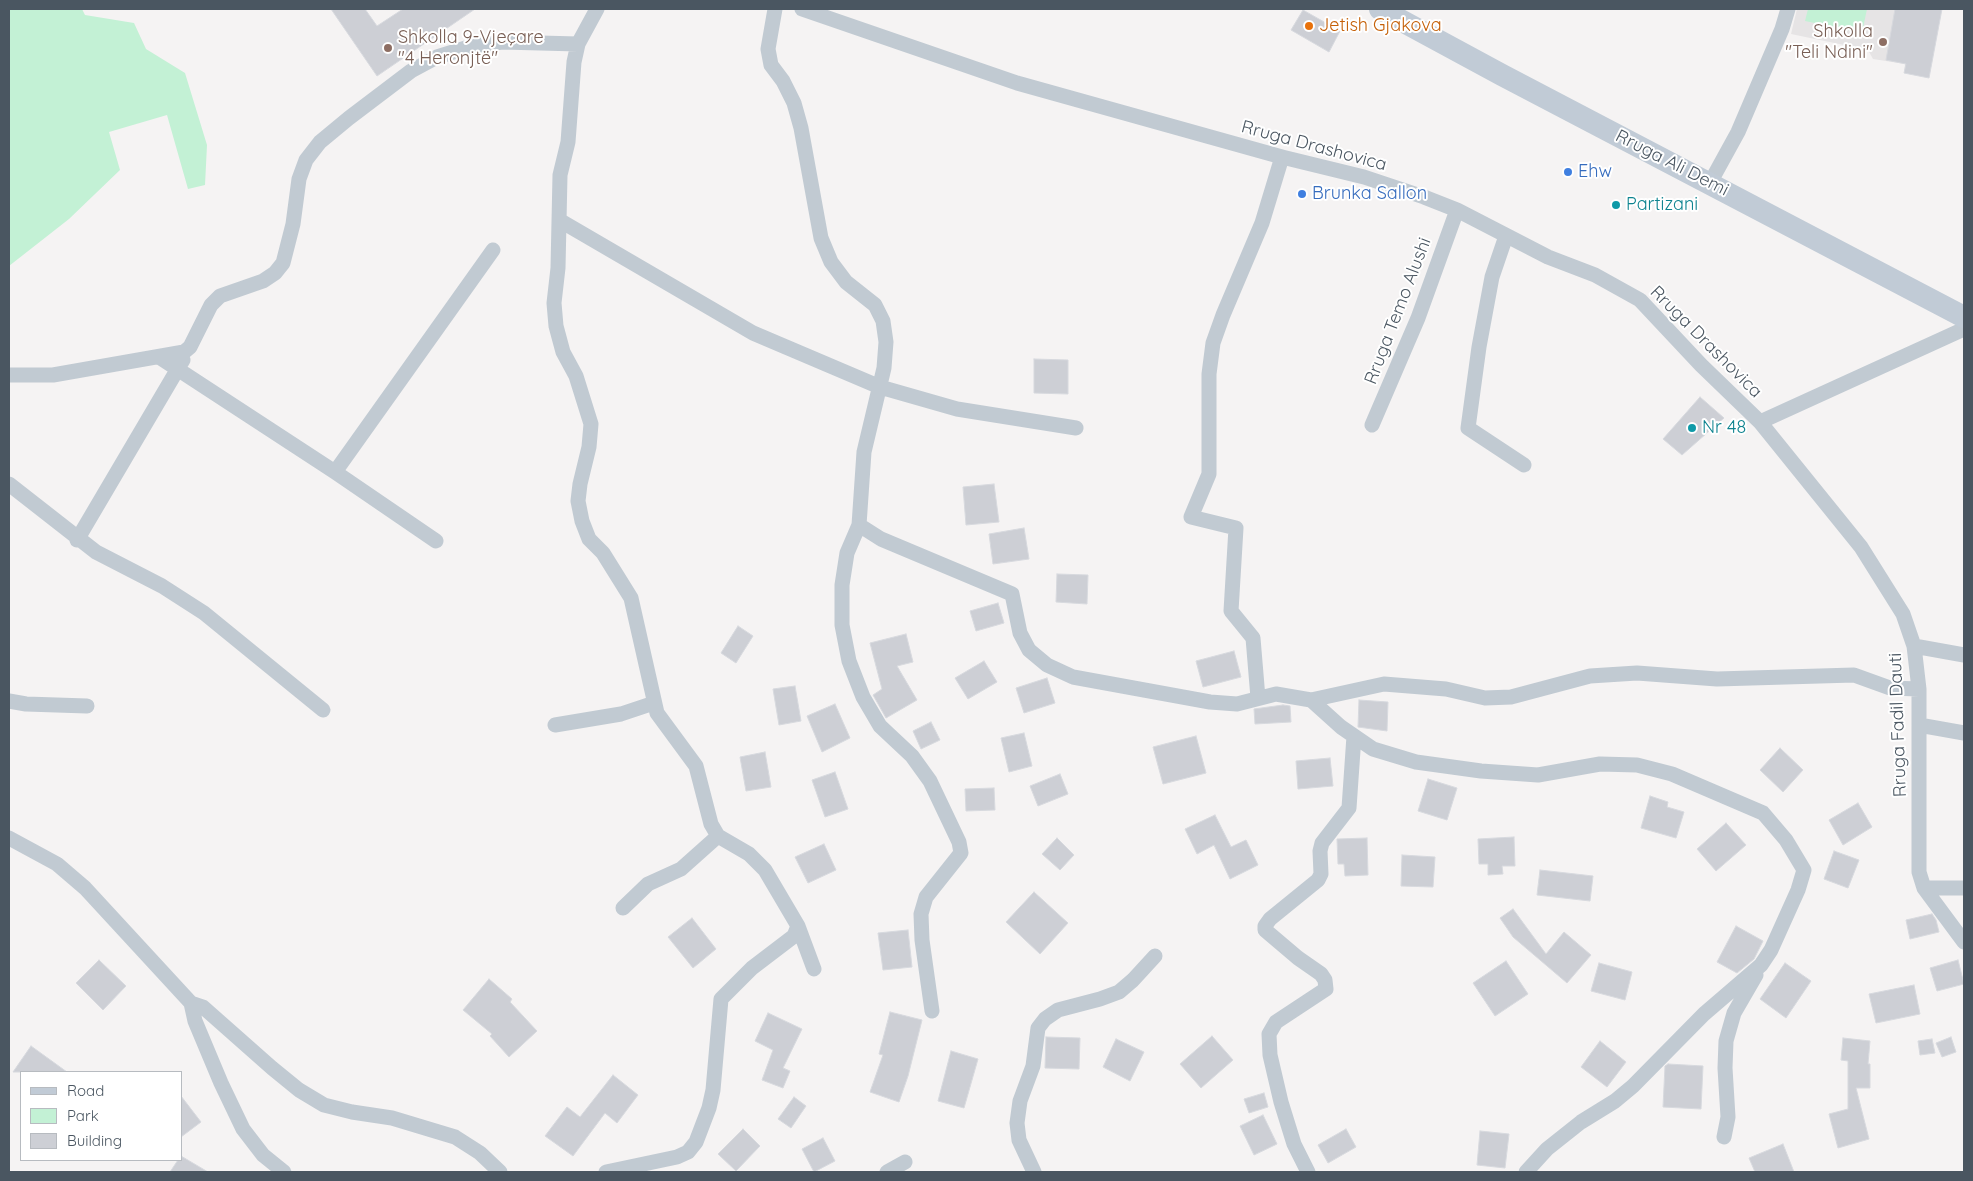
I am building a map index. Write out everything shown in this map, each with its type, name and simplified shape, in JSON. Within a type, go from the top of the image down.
[{"type":"main road","name":"Rruga Ali Demi","points":[[1380,9],[1964,317]]},
{"type":"street","points":[[597,9],[578,44],[574,62],[568,142],[560,175],[558,268],[554,303],[556,326],[563,352],[576,376],[591,424],[589,447],[580,484],[578,502],[582,521],[589,538],[603,554],[631,598],[656,713],[696,766],[712,824],[718,836],[749,854],[765,870],[798,926],[814,969]]},
{"type":"street","points":[[775,9],[768,49],[771,65],[783,81],[794,103],[801,128],[821,238],[831,262],[846,282],[875,305],[883,321],[886,342],[880,387],[864,452],[859,525],[847,554],[842,585],[842,625],[849,661],[864,697],[880,726],[912,756],[930,781],[959,842],[961,853],[926,897],[921,914],[922,940],[932,1011]]},
{"type":"street","name":"Rruga Drashovica","points":[[802,9],[1017,83],[1282,157],[1364,177],[1457,210],[1548,257],[1602,279],[1640,300],[1701,365],[1760,422]]},
{"type":"street","points":[[1710,183],[1738,132],[1782,29],[1788,9]]},
{"type":"street","points":[[77,540],[190,347],[211,305],[220,296],[263,281],[275,273],[283,263],[293,224],[298,179],[306,160],[320,142],[411,71],[437,57],[469,47],[502,42],[578,44]]},
{"type":"street","points":[[1258,698],[1253,638],[1232,611],[1236,528],[1191,517],[1209,474],[1209,374],[1213,343],[1262,223],[1282,157]]},
{"type":"street","name":"Rruga Temo Alushi","points":[[1372,425],[1418,318],[1457,210]]},
{"type":"street","points":[[559,220],[753,333],[880,387],[957,409],[1076,428]]},
{"type":"street","points":[[1506,236],[1492,278],[1479,348],[1468,428],[1524,466]]},
{"type":"street","points":[[335,472],[493,250]]},
{"type":"street","points":[[1760,422],[1964,328]]},
{"type":"street","points":[[9,375],[54,375],[175,354],[190,347]]},
{"type":"street","points":[[159,357],[335,472],[436,542]]},
{"type":"street","name":"Rruga Fadil Dauti","points":[[1760,422],[1862,547],[1903,614],[1914,646],[1919,689],[1920,828],[1917,856],[1919,872],[1924,888],[1964,942]]},
{"type":"street","points":[[9,484],[77,540],[96,552],[162,586],[204,613],[323,710]]},
{"type":"street","points":[[859,525],[881,539],[1012,594],[1020,633],[1029,650],[1048,665],[1073,677],[1210,702],[1237,704],[1276,694],[1311,700],[1384,684],[1446,689],[1485,698],[1511,697],[1590,676],[1636,673],[1717,679],[1854,675],[1890,688],[1919,689]]},
{"type":"street","points":[[1914,646],[1964,655]]},
{"type":"street","points":[[1311,700],[1354,736],[1374,749],[1416,762],[1482,772],[1538,775],[1600,764],[1637,765],[1672,774],[1763,813],[1786,840],[1804,870],[1798,890],[1771,950],[1734,1013],[1726,1040],[1725,1068],[1728,1117],[1724,1136]]},
{"type":"street","points":[[9,702],[87,706]]},
{"type":"street","points":[[555,725],[621,714],[654,703]]},
{"type":"street","points":[[1919,725],[1964,733]]},
{"type":"street","points":[[1308,1172],[1294,1144],[1282,1102],[1270,1055],[1269,1034],[1276,1022],[1326,988],[1325,980],[1321,974],[1265,930],[1265,926],[1270,919],[1318,880],[1321,874],[1320,852],[1322,843],[1350,808],[1354,736]]},
{"type":"street","points":[[623,908],[648,884],[681,869],[718,836]]},
{"type":"street","points":[[9,838],[57,864],[85,888],[190,1003],[195,1021],[217,1074],[243,1129],[264,1155],[284,1172]]},
{"type":"street","points":[[1924,888],[1964,888]]},
{"type":"street","points":[[610,1172],[677,1157],[688,1152],[696,1142],[709,1108],[713,1090],[720,998],[752,968],[794,936],[798,926]]},
{"type":"street","points":[[1034,1172],[1019,1140],[1017,1122],[1020,1101],[1032,1066],[1038,1028],[1045,1019],[1058,1010],[1119,992],[1155,956]]},
{"type":"street","points":[[1526,1172],[1547,1149],[1581,1122],[1615,1101],[1633,1086],[1704,1014],[1761,966]]},
{"type":"street","points":[[190,1003],[204,1007],[299,1090],[324,1104],[352,1112],[392,1118],[455,1137],[480,1153],[500,1172]]},
{"type":"street","points":[[887,1172],[904,1162]]},
{"type":"shaded area","name":"Shkolla \"Teli Ndini\"","points":[[1797,9],[1942,9],[1929,78],[1904,73],[1905,64],[1873,59],[1868,50],[1791,34]]},
{"type":"green space","points":[[9,9],[82,9],[85,15],[134,23],[146,49],[185,73],[207,145],[205,185],[188,189],[167,115],[109,132],[120,170],[69,219],[9,266]]},
{"type":"green space","points":[[1808,9],[1867,9],[1862,33],[1805,21]]},
{"type":"building","name":"Shkolla 9-Vjeçare \"4 Heronjtë\"","points":[[331,9],[365,9],[377,26],[403,9],[475,9],[377,76]]},
{"type":"building","points":[[1895,9],[1942,9],[1929,78],[1904,73],[1906,64],[1886,60]]},
{"type":"building","points":[[1303,10],[1340,31],[1329,52],[1291,30]]},
{"type":"building","points":[[1034,359],[1068,360],[1068,394],[1034,393]]},
{"type":"building","name":"Nr 48","points":[[1700,397],[1724,418],[1682,455],[1663,439]]},
{"type":"building","points":[[994,484],[999,522],[966,525],[963,487]]},
{"type":"building","points":[[1024,528],[1029,559],[993,564],[989,534]]},
{"type":"building","points":[[1057,574],[1088,575],[1087,604],[1056,602]]},
{"type":"building","points":[[998,603],[1004,623],[976,631],[970,611]]},
{"type":"building","points":[[738,626],[753,636],[736,663],[721,653]]},
{"type":"building","points":[[906,634],[913,662],[897,666],[917,700],[886,718],[873,695],[882,689],[870,643]]},
{"type":"building","points":[[1234,651],[1241,677],[1203,687],[1196,661]]},
{"type":"building","points":[[984,661],[997,682],[968,699],[955,678]]},
{"type":"building","points":[[1047,678],[1055,703],[1024,713],[1016,688]]},
{"type":"building","points":[[795,686],[801,721],[779,725],[773,689]]},
{"type":"building","points":[[1359,700],[1388,702],[1387,731],[1358,727]]},
{"type":"building","points":[[835,704],[850,738],[822,752],[807,716]]},
{"type":"building","points":[[1283,705],[1290,706],[1291,722],[1255,724],[1254,709]]},
{"type":"building","points":[[931,722],[940,740],[921,749],[913,731]]},
{"type":"building","points":[[1024,733],[1032,766],[1009,772],[1001,738]]},
{"type":"building","points":[[1196,736],[1206,773],[1163,784],[1153,747]]},
{"type":"building","points":[[1780,748],[1803,770],[1783,792],[1760,770]]},
{"type":"building","points":[[765,752],[771,787],[746,791],[740,757]]},
{"type":"building","points":[[1330,758],[1333,786],[1298,789],[1296,761]]},
{"type":"building","points":[[835,772],[848,809],[825,817],[812,780]]},
{"type":"building","points":[[1060,774],[1068,794],[1038,806],[1030,786]]},
{"type":"building","points":[[1428,779],[1457,788],[1447,820],[1418,811]]},
{"type":"building","points":[[994,788],[995,810],[966,811],[965,789]]},
{"type":"building","points":[[1650,796],[1668,802],[1667,807],[1684,812],[1676,838],[1641,828]]},
{"type":"building","points":[[1858,803],[1872,827],[1843,845],[1829,820]]},
{"type":"building","points":[[1215,815],[1231,847],[1246,840],[1258,865],[1230,879],[1214,845],[1197,854],[1185,829]]},
{"type":"building","points":[[1726,823],[1746,845],[1716,871],[1697,849]]},
{"type":"building","points":[[1514,837],[1515,866],[1502,866],[1503,874],[1488,875],[1488,864],[1479,864],[1478,839]]},
{"type":"building","points":[[1057,838],[1074,855],[1060,870],[1042,854]]},
{"type":"building","points":[[1367,838],[1368,875],[1345,876],[1344,864],[1338,864],[1337,839]]},
{"type":"building","points":[[824,844],[836,870],[808,883],[795,857]]},
{"type":"building","points":[[1834,851],[1859,860],[1848,888],[1824,879]]},
{"type":"building","points":[[1402,855],[1435,857],[1433,887],[1401,886]]},
{"type":"building","points":[[1540,870],[1593,876],[1590,901],[1537,895]]},
{"type":"building","points":[[1034,892],[1068,923],[1040,954],[1006,922]]},
{"type":"building","points":[[1513,909],[1546,954],[1564,932],[1591,955],[1567,983],[1513,937],[1500,918]]},
{"type":"building","points":[[1932,914],[1936,920],[1939,932],[1910,939],[1906,920]]},
{"type":"building","points":[[692,918],[716,949],[693,968],[668,937]]},
{"type":"building","points":[[1736,926],[1763,941],[1754,959],[1737,973],[1717,962]]},
{"type":"building","points":[[908,930],[912,967],[883,970],[878,933]]},
{"type":"building","points":[[99,960],[126,986],[103,1010],[76,983]]},
{"type":"building","points":[[1958,960],[1964,984],[1937,991],[1930,968]]},
{"type":"building","points":[[1506,961],[1528,994],[1495,1016],[1473,983]]},
{"type":"building","points":[[1599,963],[1632,972],[1625,1000],[1591,991]]},
{"type":"building","points":[[1785,963],[1811,981],[1786,1018],[1760,999]]},
{"type":"building","points":[[489,979],[512,999],[510,1002],[537,1031],[509,1057],[490,1036],[492,1034],[463,1010]]},
{"type":"building","points":[[1914,985],[1920,1014],[1876,1023],[1869,994]]},
{"type":"building","points":[[890,1012],[922,1020],[908,1076],[899,1102],[870,1092],[883,1055],[879,1054]]},
{"type":"building","points":[[768,1013],[802,1029],[783,1068],[790,1071],[783,1088],[762,1080],[773,1050],[755,1041]]},
{"type":"building","points":[[1212,1036],[1233,1060],[1201,1088],[1180,1064]]},
{"type":"building","points":[[1046,1037],[1080,1038],[1079,1069],[1045,1068]]},
{"type":"building","points":[[1951,1037],[1956,1052],[1942,1057],[1936,1043]]},
{"type":"building","points":[[1843,1038],[1870,1041],[1868,1064],[1870,1064],[1870,1088],[1856,1088],[1869,1139],[1838,1148],[1829,1114],[1848,1109],[1848,1061],[1841,1060]]},
{"type":"building","points":[[1116,1039],[1144,1052],[1130,1081],[1103,1067]]},
{"type":"building","points":[[1932,1039],[1935,1053],[1920,1055],[1918,1041]]},
{"type":"building","points":[[1600,1041],[1626,1062],[1607,1087],[1581,1067]]},
{"type":"building","points":[[31,1046],[66,1071],[20,1071],[13,1072]]},
{"type":"building","points":[[951,1051],[978,1059],[964,1108],[938,1101]]},
{"type":"building","points":[[1668,1064],[1703,1066],[1701,1109],[1663,1107],[1665,1066]]},
{"type":"building","points":[[613,1075],[638,1095],[617,1123],[605,1113],[573,1156],[545,1136],[567,1107],[580,1117]]},
{"type":"building","points":[[1264,1093],[1268,1107],[1249,1113],[1244,1099]]},
{"type":"building","points":[[182,1097],[201,1122],[182,1136]]},
{"type":"building","points":[[794,1097],[806,1106],[791,1128],[778,1119]]},
{"type":"building","points":[[1263,1115],[1277,1144],[1254,1155],[1240,1126]]},
{"type":"building","points":[[743,1129],[760,1146],[736,1171],[718,1154]]},
{"type":"building","points":[[1346,1129],[1356,1147],[1328,1163],[1318,1145]]},
{"type":"building","points":[[1480,1131],[1509,1134],[1505,1168],[1477,1165]]},
{"type":"building","points":[[823,1138],[835,1161],[814,1172],[802,1149]]},
{"type":"building","points":[[1783,1144],[1794,1172],[1755,1172],[1749,1158]]},
{"type":"building","points":[[182,1157],[208,1172],[170,1172],[177,1161],[182,1161]]},
{"type":"place","name":"Jetish Gjakova","points":[[1309,26]]},
{"type":"place","name":"Shkolla \"Teli Ndini\"","points":[[1883,42]]},
{"type":"place","name":"Shkolla 9-Vjeçare \"4 Heronjtë\"","points":[[388,48]]},
{"type":"place","name":"Ehw","points":[[1568,172]]},
{"type":"place","name":"Brunka Sallon","points":[[1302,194]]},
{"type":"place","name":"Partizani","points":[[1616,205]]},
{"type":"place","name":"Nr 48","points":[[1692,428]]}]
